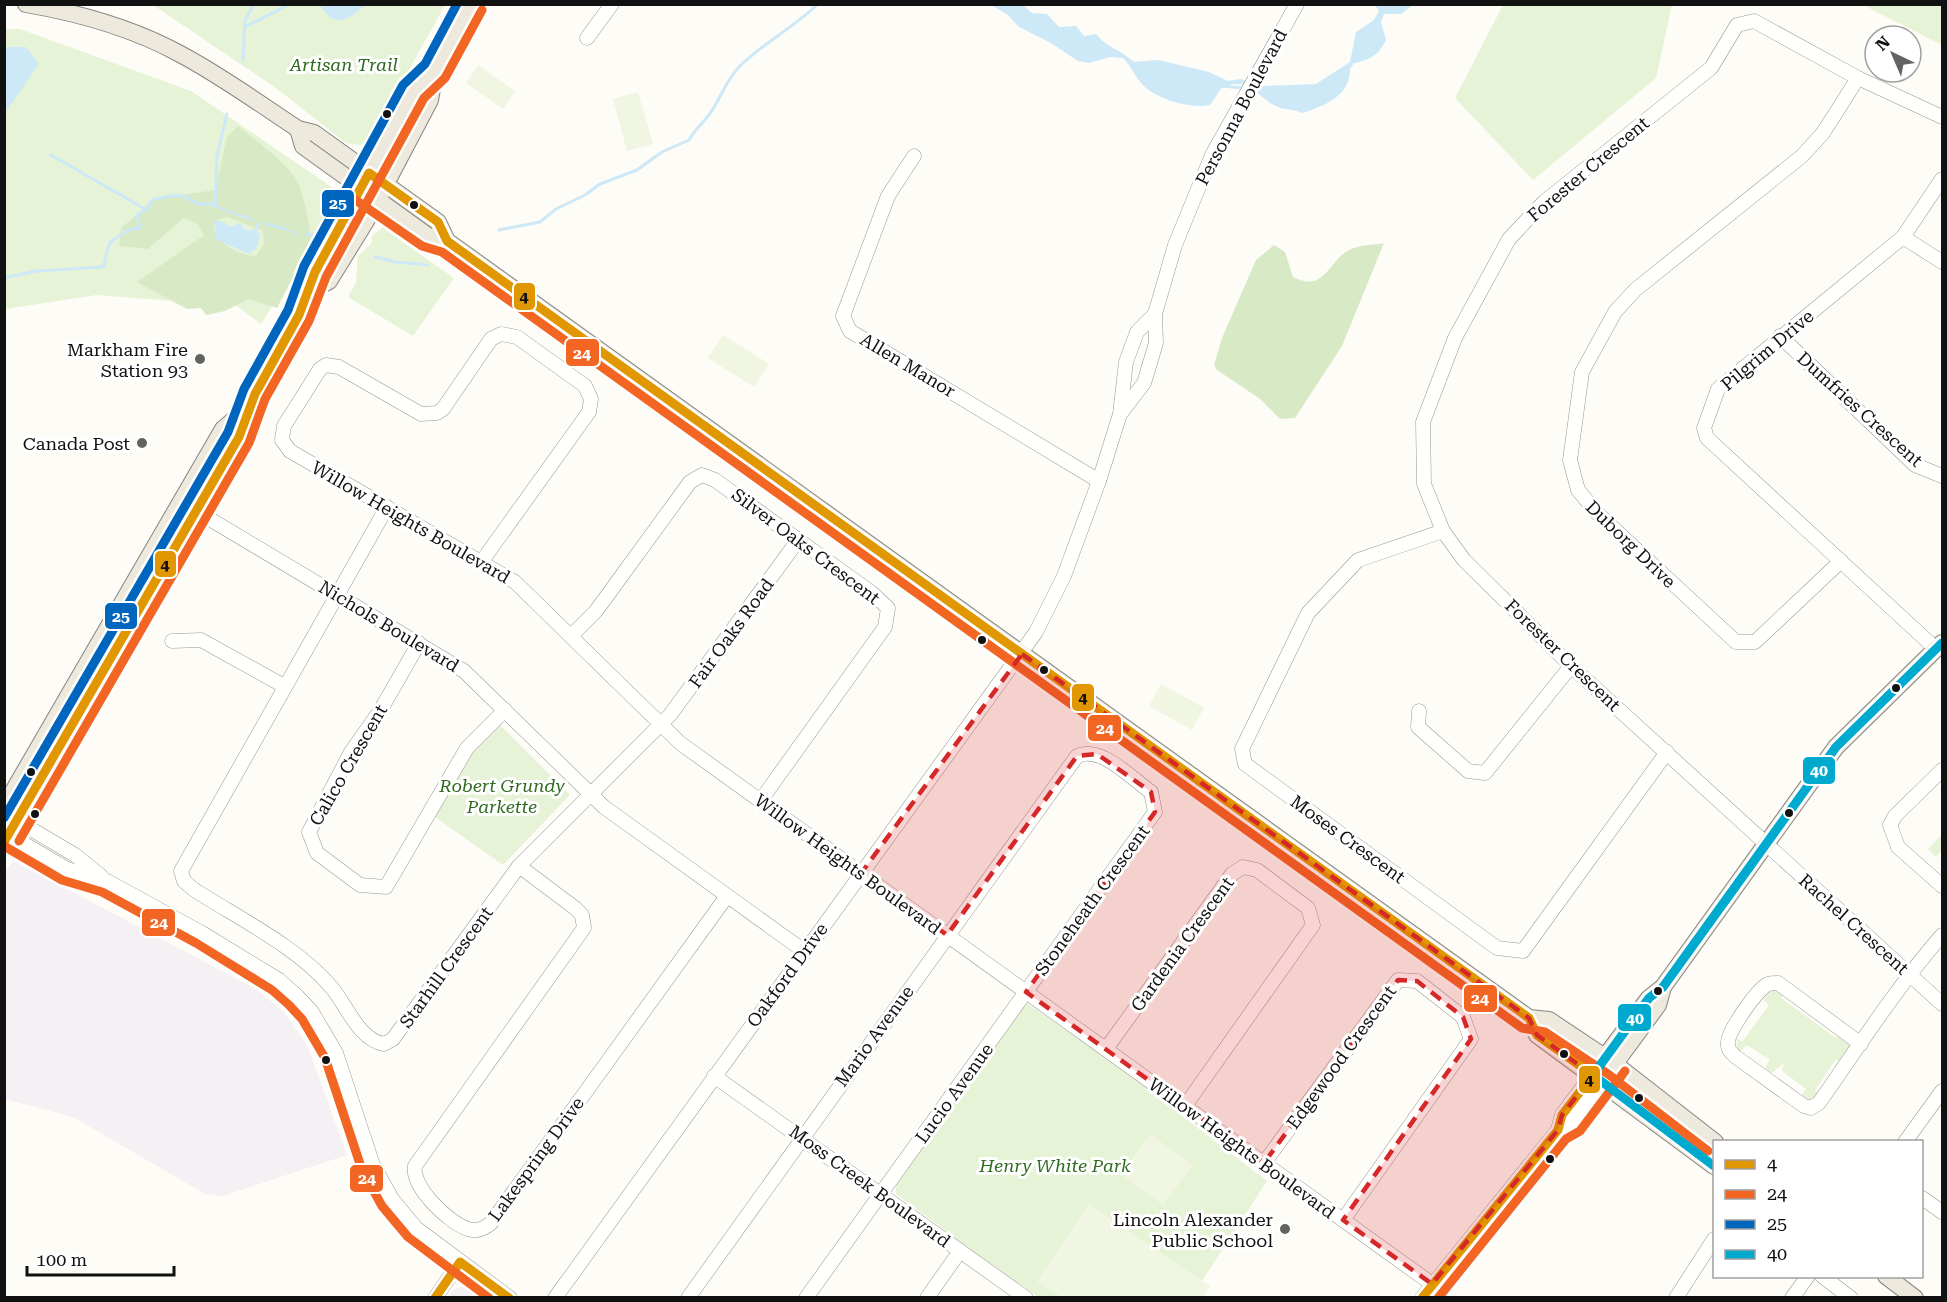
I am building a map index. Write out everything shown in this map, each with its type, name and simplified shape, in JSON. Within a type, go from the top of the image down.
[{"type":"main road","points":[[26,4],[89,18],[135,33],[181,54],[298,129],[314,133],[438,222],[447,241]]},
{"type":"main road","points":[[8,829],[239,437],[245,410],[294,327],[310,291],[315,272],[414,91],[435,71],[471,4]]},
{"type":"main road","points":[[310,291],[329,281],[377,200],[430,100],[435,71]]},
{"type":"main road","points":[[298,129],[303,147],[428,236],[447,241],[815,502],[1022,654],[1529,1018],[1537,1035],[1713,1165]]},
{"type":"main road","points":[[4,807],[223,429],[245,410]]},
{"type":"main road","points":[[1598,1078],[1658,1005],[1663,987],[1836,747],[1939,646]]},
{"type":"main road","points":[[1529,1018],[1549,1020],[1610,1061],[1713,1140]]},
{"type":"main road","points":[[1889,1278],[1915,1298]]},
{"type":"street","points":[[587,38],[612,4]]},
{"type":"street","name":"Personna Boulevard","points":[[1120,414],[1144,383],[1156,343],[1155,314],[1175,245],[1212,154],[1297,4]]},
{"type":"street","name":"Forester Crescent","points":[[1766,843],[1571,666],[1464,560],[1443,531],[1424,484],[1423,422],[1455,338],[1509,238],[1544,202],[1711,68],[1737,25],[1754,21],[1858,78],[1942,117]]},
{"type":"street","name":"Duborg Drive","points":[[1841,561],[1755,642],[1736,642],[1597,513],[1578,490],[1570,460],[1582,372],[1615,312],[1635,290],[1802,156],[1823,133],[1858,78]]},
{"type":"street","name":"Allen Manor","points":[[914,156],[888,196],[843,316],[850,331],[1099,481]]},
{"type":"street","name":"Pilgrim Drive","points":[[1939,646],[1841,561],[1707,438],[1704,428],[1718,389],[1780,336],[1870,267],[1903,237],[1942,179]]},
{"type":"street","points":[[1903,237],[1942,262]]},
{"type":"street","name":"Personna Boulevard","points":[[1022,654],[1064,576],[1099,481],[1120,414],[1126,362],[1137,332],[1155,314]]},
{"type":"street","name":"Willow Heights Boulevard","points":[[482,561],[590,412],[590,393],[585,386],[517,337],[501,334],[491,339],[443,409],[429,415],[414,411],[339,367],[326,365],[314,374],[282,432],[285,446],[290,451],[482,561],[524,589],[660,725],[1432,1284]]},
{"type":"street","name":"Dumfries Crescent","points":[[1780,336],[1916,465],[1942,476]]},
{"type":"street","name":"Silver Oaks Crescent","points":[[571,636],[596,611],[695,478],[702,475],[715,480],[872,593],[888,608],[888,617],[879,636],[761,800]]},
{"type":"street","name":"Nichols Boulevard","points":[[182,502],[464,671],[590,794],[621,821],[804,951]]},
{"type":"street","name":"Starhill Crescent","points":[[387,507],[181,871],[184,881],[193,890],[293,953],[313,969],[332,988],[367,1037],[384,1044],[393,1039],[519,866],[660,725]]},
{"type":"street","name":"Moses Crescent","points":[[1443,531],[1358,560],[1308,613],[1242,749],[1245,764],[1497,948],[1523,951],[1667,752]]},
{"type":"street","name":"Fair Oaks Road","points":[[660,725],[686,696],[799,539]]},
{"type":"street","points":[[172,641],[201,640],[284,686]]},
{"type":"street","name":"Calico Crescent","points":[[419,642],[380,711],[351,752],[309,832],[317,853],[360,885],[386,887],[467,748],[505,710]]},
{"type":"street","name":"Oakford Drive","points":[[555,1298],[804,951],[1022,654]]},
{"type":"street","points":[[1419,711],[1418,728],[1468,771],[1485,773],[1571,666]]},
{"type":"street","name":"Stoneheath Crescent","points":[[947,935],[1077,756],[1085,752],[1097,754],[1151,792],[1155,812],[1026,992]]},
{"type":"street","points":[[1942,770],[1895,816],[1890,825],[1898,847],[1942,886]]},
{"type":"street","points":[[8,829],[67,869],[107,881],[279,980],[312,1012],[336,1053],[382,1184],[397,1207],[416,1228],[510,1298]]},
{"type":"street","name":"Rachel Crescent","points":[[1766,843],[1942,1004]]},
{"type":"street","name":"Lakespring Drive","points":[[519,866],[575,908],[582,915],[584,928],[415,1166],[416,1180],[425,1194],[442,1211],[469,1230],[481,1230],[490,1223],[727,896]]},
{"type":"street","name":"Gardenia Crescent","points":[[1106,1049],[1232,874],[1243,867],[1257,870],[1308,908],[1313,925],[1185,1106]]},
{"type":"street","name":"Mario Avenue","points":[[688,1298],[947,935]]},
{"type":"street","points":[[1861,1044],[1778,983],[1767,984],[1759,992],[1730,1031],[1728,1045],[1730,1052],[1736,1057],[1804,1106],[1811,1107],[1819,1103],[1861,1044],[1909,973],[1942,935]]},
{"type":"street","name":"Edgewood Crescent","points":[[1264,1163],[1398,980],[1417,981],[1462,1017],[1471,1039],[1343,1220]]},
{"type":"street","name":"Lucio Avenue","points":[[806,1298],[1026,992]]},
{"type":"street","name":"Moss Creek Boulevard","points":[[714,1077],[802,1137],[1026,1298]]},
{"type":"street","points":[[1422,1298],[1558,1130],[1562,1115],[1598,1078]]},
{"type":"street","points":[[1906,1140],[1942,1091]]},
{"type":"street","points":[[1923,1199],[1942,1212]]},
{"type":"street","points":[[1676,1298],[1713,1241]]},
{"type":"street","points":[[927,1298],[960,1251]]},
{"type":"street","points":[[435,1298],[460,1262]]},
{"type":"street","points":[[1792,1298],[1807,1278]]},
{"type":"street","points":[[1825,1278],[1851,1298]]},
{"type":"highlighted area","points":[[1022,654],[1529,1018],[1537,1035],[1593,1075],[1562,1115],[1558,1130],[1432,1284],[1343,1220],[1471,1039],[1463,1017],[1417,981],[1398,980],[1264,1163],[1026,992],[1155,812],[1151,792],[1097,754],[1077,756],[947,935],[862,872]]},
{"type":"shaded area","points":[[14,861],[256,989],[284,1012],[307,1045],[347,1155],[223,1196],[205,1194],[73,1117],[5,1099],[4,872]]},
{"type":"shaded area","points":[[466,1285],[477,1287],[492,1297],[447,1297],[453,1290]]},
{"type":"green space","name":"Artisan Trail","points":[[153,5],[445,5],[369,142],[359,145],[346,143],[276,88]]},
{"type":"green space","points":[[1503,5],[1672,5],[1656,78],[1533,180],[1455,98]]},
{"type":"green space","points":[[1863,5],[1942,5],[1942,45],[1923,35],[1923,24],[1901,24]]},
{"type":"green space","points":[[4,29],[20,29],[191,91],[342,194],[261,324],[237,306],[97,295],[5,309]]},
{"type":"green space","points":[[478,65],[515,91],[503,109],[466,83]]},
{"type":"green space","points":[[638,92],[653,144],[627,151],[613,99]]},
{"type":"green space","points":[[238,126],[272,153],[295,177],[304,201],[313,250],[300,264],[277,308],[249,299],[225,311],[206,315],[201,308],[187,309],[137,282],[204,235],[197,224],[184,218],[148,249],[119,246],[121,228],[154,199],[215,190],[227,137]],"holes":[[[227,217],[263,231],[264,244],[256,256],[243,254],[230,248],[220,239],[213,227],[216,221]]]},
{"type":"green space","points":[[386,225],[387,231],[454,278],[413,336],[348,297],[356,283],[358,256],[372,243],[372,236]]},
{"type":"green space","points":[[1384,243],[1342,346],[1295,418],[1280,419],[1260,399],[1217,370],[1214,365],[1222,338],[1256,260],[1274,245],[1285,252],[1293,277],[1313,281],[1326,273],[1343,254],[1351,249]]},
{"type":"green space","points":[[723,335],[769,364],[754,387],[708,358]]},
{"type":"green space","points":[[1161,684],[1204,708],[1192,730],[1149,706]]},
{"type":"green space","name":"Robert Grundy Parkette","points":[[499,724],[570,795],[503,865],[435,817],[470,755]]},
{"type":"green space","points":[[1942,834],[1942,850],[1936,857],[1928,849]]},
{"type":"green space","points":[[1779,989],[1786,992],[1781,998],[1836,1038],[1841,1032],[1856,1045],[1843,1064],[1836,1059],[1815,1090],[1822,1096],[1809,1100],[1801,1096],[1806,1089],[1782,1071],[1784,1063],[1772,1073],[1765,1068],[1770,1060],[1747,1045],[1741,1051],[1737,1047],[1737,1039],[1742,1042],[1769,1005],[1763,1000],[1769,992]]},
{"type":"green space","name":"Henry White Park","points":[[1028,1004],[1087,1044],[1091,1043],[1116,1060],[1116,1065],[1267,1181],[1191,1298],[1038,1297],[980,1256],[975,1256],[950,1239],[949,1233],[896,1194],[896,1183],[1023,1006]]},
{"type":"green space","points":[[1150,1134],[1193,1165],[1163,1205],[1121,1174]]},
{"type":"green space","points":[[1089,1204],[1210,1286],[1203,1297],[1061,1297],[1037,1281]]},
{"type":"water","points":[[320,5],[365,5],[348,18],[337,20],[331,18]]},
{"type":"water","points":[[991,5],[1023,5],[1032,13],[1047,14],[1059,27],[1076,26],[1084,36],[1096,34],[1134,62],[1158,60],[1209,72],[1228,81],[1240,79],[1263,86],[1316,84],[1350,62],[1356,32],[1374,20],[1379,11],[1375,5],[1413,5],[1401,14],[1384,14],[1381,22],[1386,40],[1380,50],[1365,60],[1354,63],[1350,69],[1346,86],[1335,98],[1302,113],[1278,107],[1240,84],[1222,87],[1210,105],[1193,106],[1165,99],[1143,85],[1123,58],[1110,57],[1089,63],[1078,61],[1051,43],[1019,27],[1008,15]]},
{"type":"water","points":[[5,47],[26,47],[39,64],[5,113]]},
{"type":"water","points":[[211,202],[257,222],[278,225],[301,235],[264,225],[206,204]]},
{"type":"water","points":[[214,220],[224,222],[229,227],[240,223],[245,230],[256,230],[260,236],[256,249],[249,254],[216,239]]},
{"type":"water","points":[[315,232],[314,236],[302,235]]},
{"type":"waterway","points":[[243,60],[245,20],[252,8],[249,4]]},
{"type":"waterway","points":[[245,27],[290,4]]},
{"type":"waterway","points":[[499,230],[540,222],[556,209],[585,195],[600,184],[637,170],[662,152],[689,140],[709,115],[730,78],[739,67],[818,4]]},
{"type":"waterway","points":[[1221,86],[1244,88]]},
{"type":"waterway","points":[[215,206],[217,156],[227,114]]},
{"type":"waterway","points":[[51,155],[145,209]]},
{"type":"waterway","points":[[4,278],[36,271],[103,267],[111,242],[128,230],[140,228],[137,215],[147,209],[152,200],[178,196],[199,204],[206,204]]},
{"type":"waterway","points":[[256,230],[258,225]]},
{"type":"waterway","points":[[375,257],[396,262],[428,265]]},
{"type":"transit line","name":"25","points":[[4,818],[228,432],[244,389],[288,310],[304,266],[403,85],[425,64],[457,4]]},
{"type":"transit line","name":"24","points":[[19,841],[249,443],[265,399],[309,321],[326,277],[424,98],[445,78],[482,10]]},
{"type":"transit line","name":"4","points":[[4,842],[239,437],[255,394],[299,315],[315,272],[369,173],[438,222],[447,241],[1529,1018],[1537,1035],[1593,1075],[1562,1115],[1558,1130],[1422,1298]]},
{"type":"transit line","name":"24","points":[[354,199],[422,246],[442,252],[1522,1028],[1545,1032],[1608,1074],[1708,1151]]},
{"type":"transit line","name":"40","points":[[1713,1165],[1593,1075],[1649,998],[1663,987],[1836,747],[1942,643]]},
{"type":"transit line","name":"24","points":[[4,846],[62,880],[102,892],[196,943],[272,990],[289,1005],[302,1019],[325,1058],[362,1170],[382,1206],[408,1237],[489,1298]]},
{"type":"transit line","name":"24","points":[[1438,1298],[1566,1139],[1580,1131],[1625,1071]]},
{"type":"transit line","name":"4","points":[[435,1298],[460,1262],[509,1298]]},
{"type":"place","name":"Markham Fire Station 93","points":[[200,359]]},
{"type":"place","name":"Canada Post","points":[[142,443]]},
{"type":"place","name":"Lincoln Alexander Public School","points":[[1285,1229]]}]
